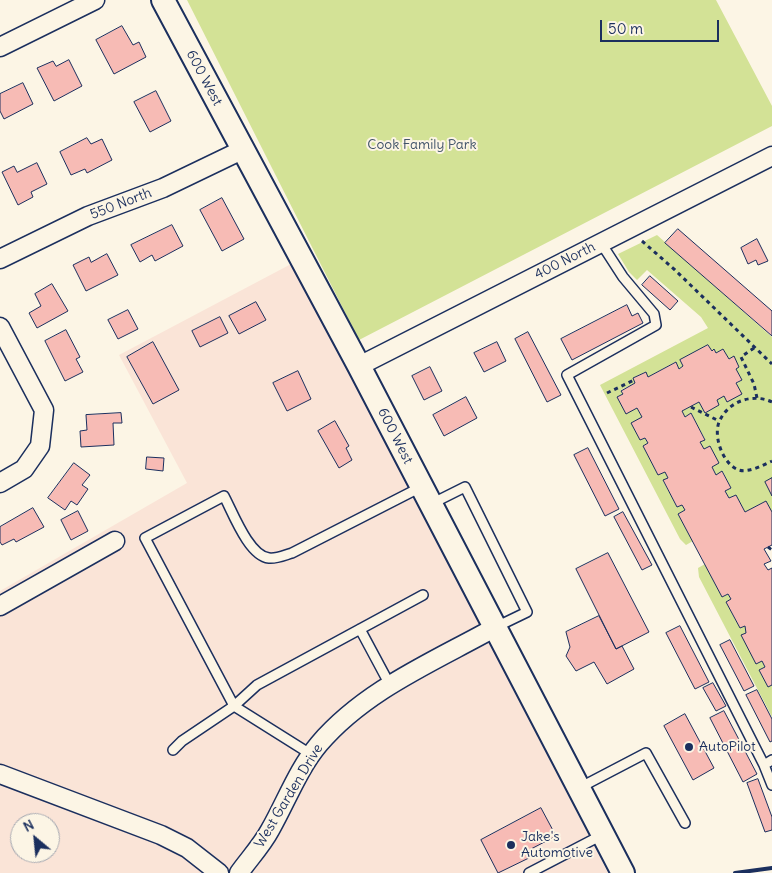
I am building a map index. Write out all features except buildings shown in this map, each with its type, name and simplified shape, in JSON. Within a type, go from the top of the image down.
[{"type":"street","points":[[0,47],[95,0]]},
{"type":"street","name":"600 West","points":[[163,0],[359,366],[623,873]]},
{"type":"street","name":"550 North","points":[[0,259],[88,216],[163,188],[242,150]]},
{"type":"street","name":"400 North","points":[[359,366],[772,156]]},
{"type":"street","points":[[0,326],[44,410],[40,446],[24,469],[0,482]]},
{"type":"street","points":[[0,606],[115,541]]},
{"type":"street","name":"West Garden Drive","points":[[239,873],[269,833],[318,745],[343,718],[375,693],[494,628]]},
{"type":"street","points":[[0,774],[161,835],[187,848],[219,873]]},
{"type":"lane","points":[[600,243],[623,277],[654,314],[656,325],[566,375],[768,762],[772,784]]},
{"type":"lane","points":[[312,755],[234,706],[145,538],[224,496],[251,548],[260,555],[269,558],[279,557],[426,496],[465,488],[527,612],[494,628]]},
{"type":"lane","points":[[173,750],[182,741],[234,706],[257,685],[423,595]]},
{"type":"lane","points":[[360,629],[390,685]]},
{"type":"lane","points":[[579,788],[646,753],[685,823]]},
{"type":"lane","points":[[529,873],[603,834]]},
{"type":"path","points":[[642,241],[675,270],[772,364]]},
{"type":"path","points":[[754,348],[741,356],[754,384],[757,398]]},
{"type":"path","points":[[607,393],[634,380]]},
{"type":"path","points":[[772,402],[757,398],[744,400],[733,405],[719,422],[718,442],[722,454],[739,470],[763,466],[772,461]]},
{"type":"path","points":[[691,407],[719,422]]},
{"type":"path","points":[[768,547],[772,550]]},
{"type":"shaded area","points":[[293,263],[608,873],[0,873],[0,591],[187,483],[119,355]]},
{"type":"green space","name":"Cook Family Park","points":[[187,0],[716,0],[772,106],[772,126],[359,340]]},
{"type":"green space","points":[[657,235],[772,337],[772,514],[766,501],[745,512],[736,495],[729,498],[725,491],[731,488],[723,472],[716,475],[700,442],[705,439],[691,413],[685,417],[682,411],[699,402],[705,413],[719,405],[717,400],[742,380],[736,369],[739,367],[734,357],[729,359],[723,349],[716,353],[708,345],[680,360],[683,366],[679,369],[675,362],[648,377],[645,372],[633,378],[635,383],[621,390],[623,394],[617,397],[626,413],[637,408],[642,417],[631,423],[640,440],[645,438],[648,443],[643,446],[658,475],[665,472],[668,478],[663,481],[677,507],[682,505],[685,510],[678,514],[693,541],[686,545],[680,539],[600,385],[708,328],[701,317],[647,270],[637,280],[629,272],[618,254]]},
{"type":"green space","points":[[705,564],[722,597],[728,594],[731,599],[726,602],[740,628],[745,626],[765,667],[759,670],[768,687],[772,685],[772,717],[699,577],[698,568]]},
{"type":"railway","points":[[735,873],[772,868]]},
{"type":"place","name":"AutoPilot","points":[[689,747]]},
{"type":"place","name":"Jake's Automotive","points":[[511,845]]}]
